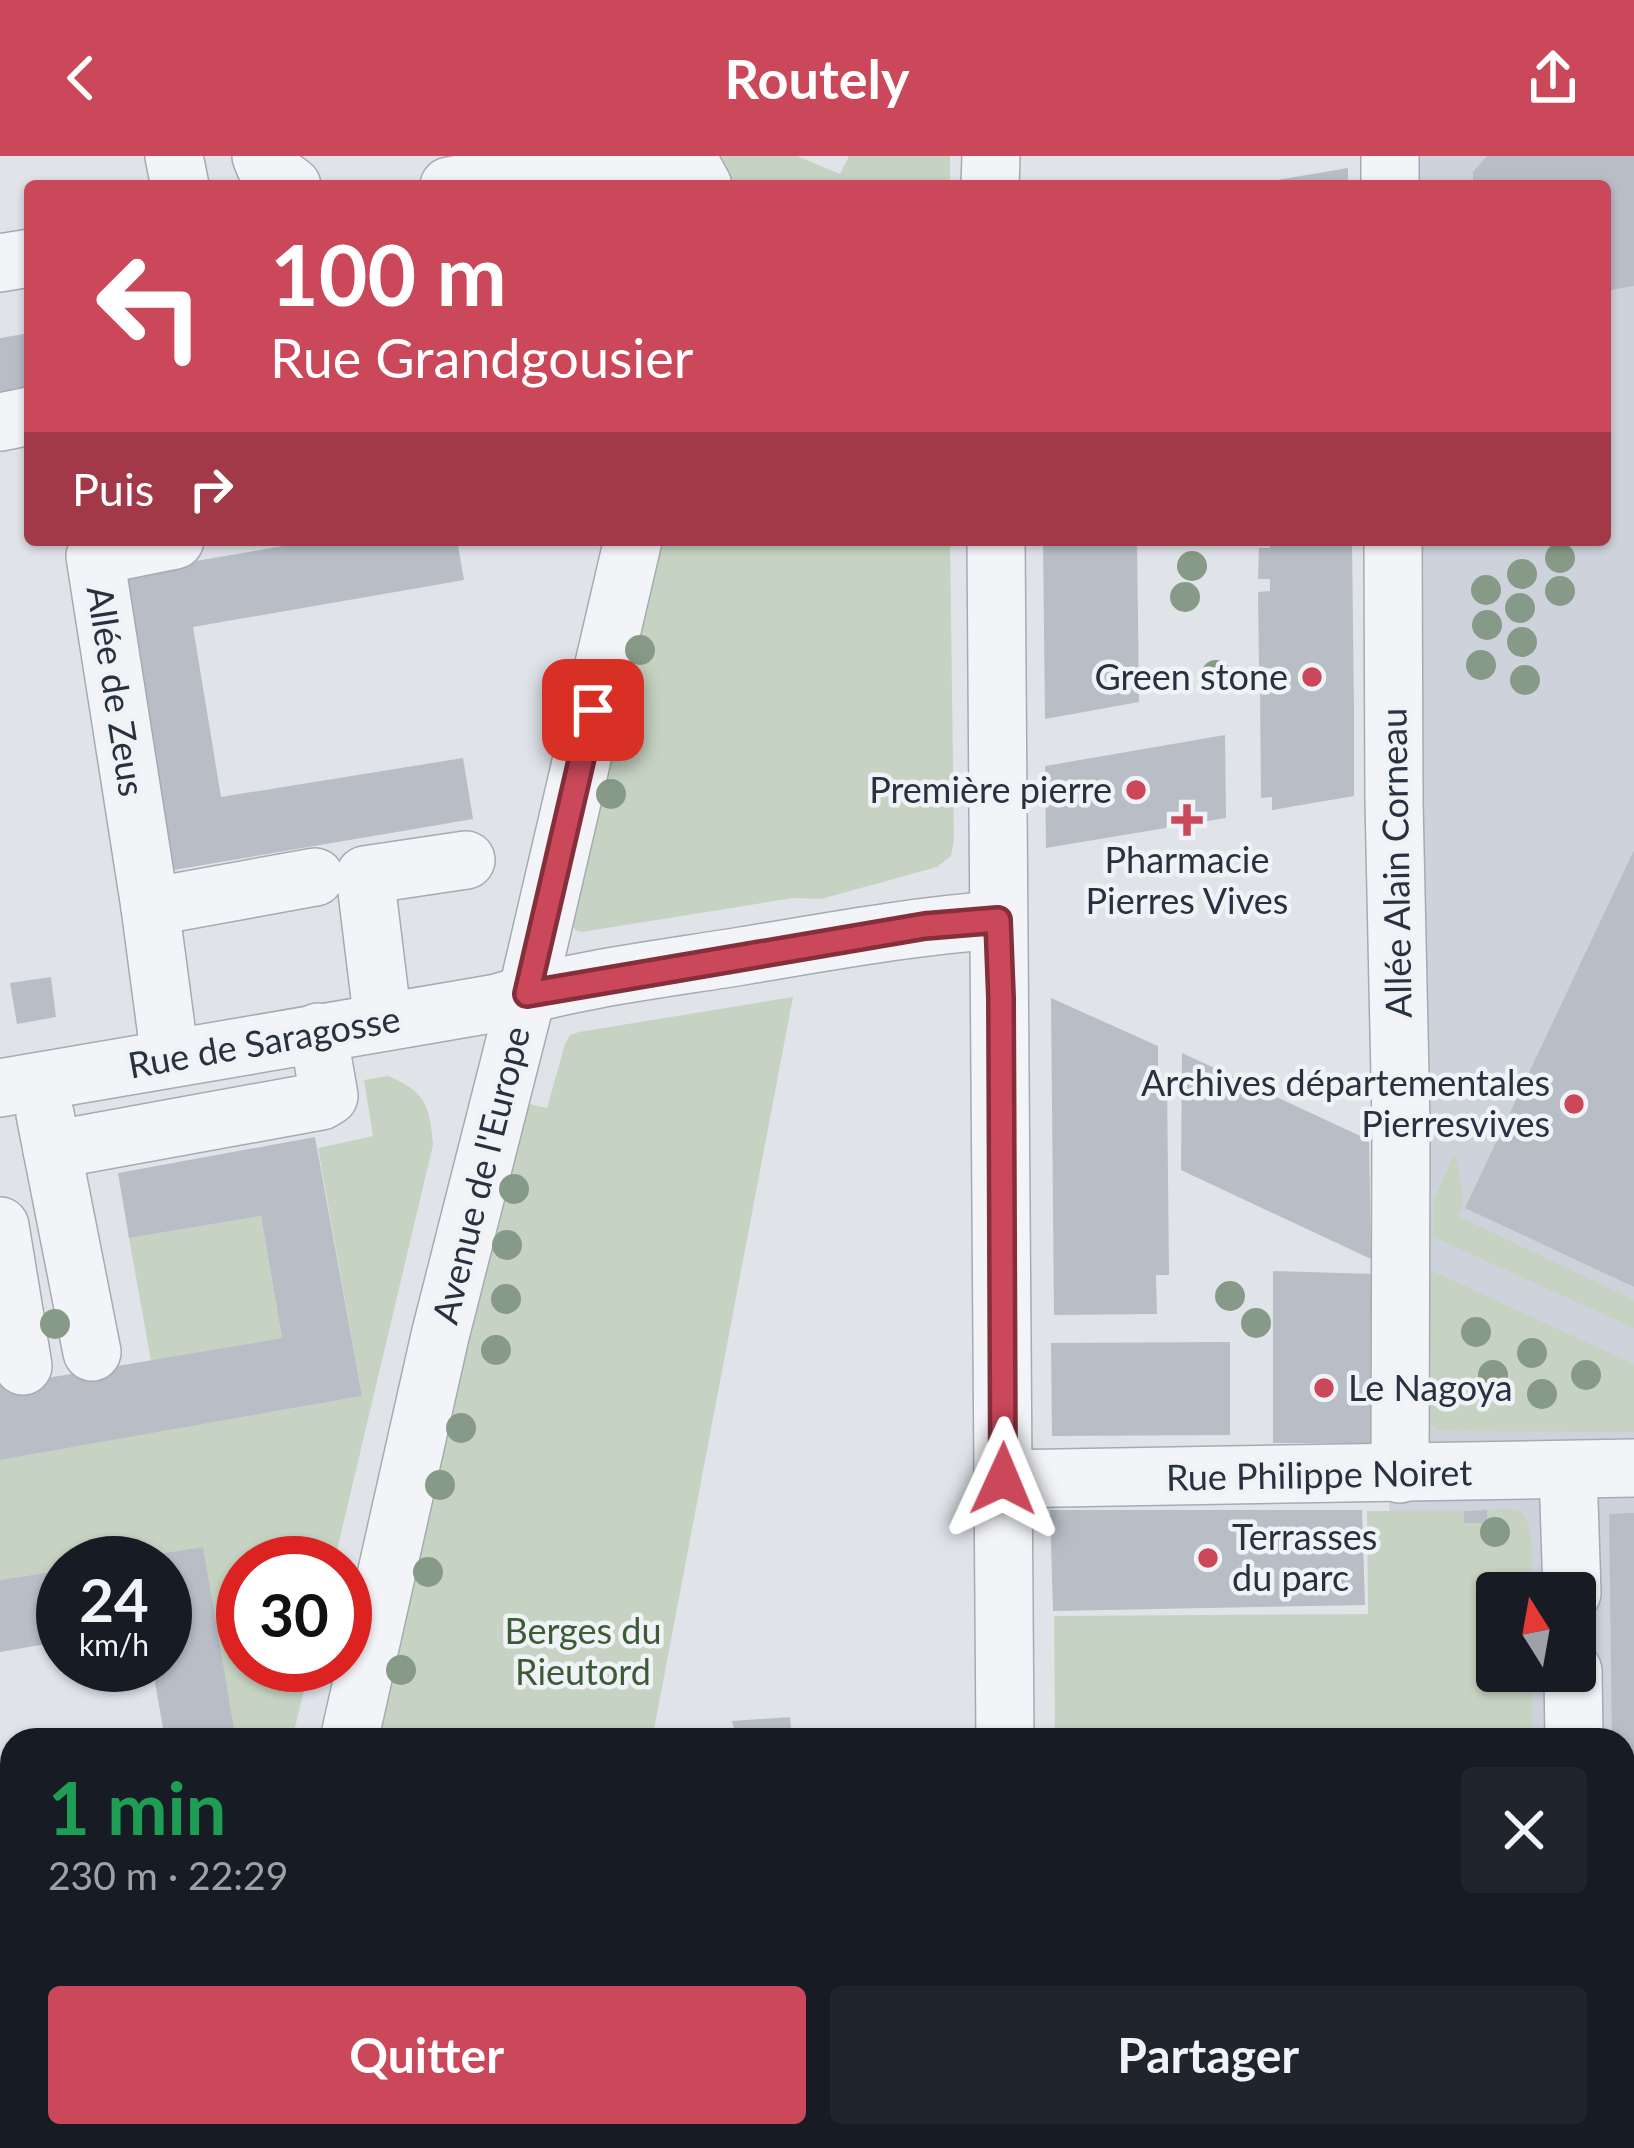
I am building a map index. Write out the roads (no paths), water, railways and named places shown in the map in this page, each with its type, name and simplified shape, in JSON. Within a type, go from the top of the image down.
[{"type":"street","points":[[261,156],[265,166],[284,180]]},
{"type":"street","points":[[464,180],[502,166],[664,156]]},
{"type":"street","points":[[676,156],[700,180]]},
{"type":"street","name":"Allée de Zeus","points":[[146,546],[95,556],[170,1058]]},
{"type":"street","name":"Avenue de l'Europe","points":[[353,1728],[440,1336],[633,546]]},
{"type":"street","points":[[996,546],[1004,1728]]},
{"type":"street","name":"Allée Alain Corneau","points":[[1393,546],[1401,1124],[1400,1474]]},
{"type":"street","points":[[150,907],[466,860]]},
{"type":"street","points":[[340,876],[383,1022]]},
{"type":"street","name":"Rue de Saragosse","points":[[20,1084],[497,1003],[664,968],[925,926],[998,920]]},
{"type":"street","points":[[0,1192],[55,1166],[329,1096],[318,1032]]},
{"type":"street","points":[[20,1084],[55,1166],[92,1352]]},
{"type":"street","points":[[0,1226],[23,1366]]},
{"type":"street","name":"Rue Philippe Noiret","points":[[1003,1479],[1634,1468]]},
{"type":"street","points":[[1568,1470],[1571,1572]]},
{"type":"street","points":[[1573,1692],[1574,1728]]},
{"type":"place","name":"Green stone","points":[[1312,677]]},
{"type":"place","name":"Première pierre","points":[[1136,790]]},
{"type":"place","name":"Pharmacie Pierres Vives","points":[[1187,820]]},
{"type":"place","name":"Archives départementales Pierresvives","points":[[1574,1104]]},
{"type":"place","name":"Le Nagoya","points":[[1324,1388]]},
{"type":"place","name":"Terrasses du parc","points":[[1208,1558]]},
{"type":"park label","name":"Berges du Rieutord","points":[[583,1652]]}]
